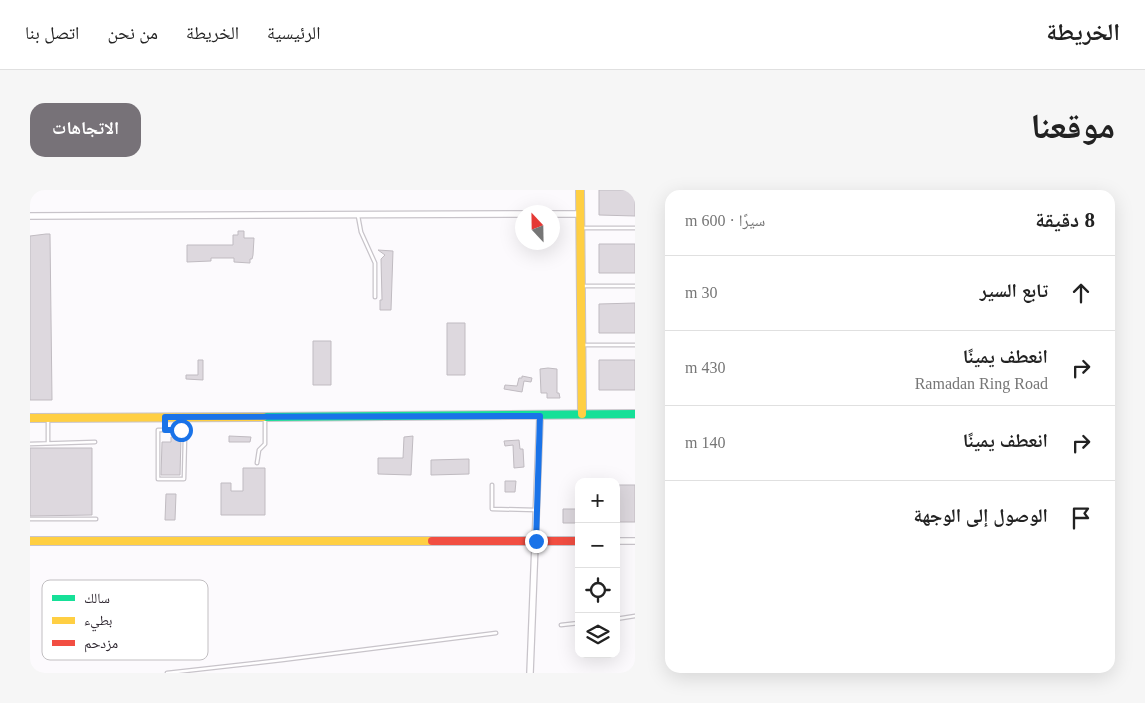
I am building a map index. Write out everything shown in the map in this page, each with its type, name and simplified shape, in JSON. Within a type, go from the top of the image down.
[{"type":"street","points":[[580,190],[582,414]]},
{"type":"street","points":[[30,216],[515,214]]},
{"type":"street","points":[[560,214],[580,214]]},
{"type":"street","points":[[30,418],[635,414]]},
{"type":"street","points":[[530,673],[540,416]]},
{"type":"street","points":[[30,541],[575,541]]},
{"type":"street","points":[[620,541],[635,541]]},
{"type":"lane","points":[[358,214],[361,232],[375,263],[375,297]]},
{"type":"lane","points":[[581,228],[635,228]]},
{"type":"lane","points":[[581,286],[635,286]]},
{"type":"lane","points":[[581,345],[635,345]]},
{"type":"lane","points":[[165,417],[165,430]]},
{"type":"lane","points":[[258,463],[259,450],[266,444],[265,417]]},
{"type":"lane","points":[[48,418],[48,443]]},
{"type":"lane","points":[[158,430],[165,430],[181,430],[185,436],[184,479],[158,479],[158,430]]},
{"type":"lane","points":[[30,444],[95,442]]},
{"type":"lane","points":[[492,485],[492,509],[537,510]]},
{"type":"lane","points":[[30,519],[96,519]]},
{"type":"lane","points":[[620,618],[635,616]]},
{"type":"lane","points":[[561,625],[575,623]]},
{"type":"lane","points":[[166,673],[496,633]]},
{"type":"building","points":[[599,190],[635,190],[635,216],[599,215]]},
{"type":"building","points":[[238,231],[244,231],[244,238],[254,238],[253,255],[250,263],[234,262],[234,258],[211,258],[211,261],[187,262],[187,245],[233,245],[233,235],[238,235]]},
{"type":"building","points":[[50,234],[52,400],[30,400],[30,236]]},
{"type":"building","points":[[599,244],[635,244],[635,273],[599,273]]},
{"type":"building","points":[[378,250],[393,251],[391,310],[380,310],[380,300],[382,300],[381,259],[385,255]]},
{"type":"building","points":[[635,303],[635,333],[599,333],[599,304]]},
{"type":"building","points":[[447,323],[465,323],[465,375],[447,375]]},
{"type":"building","points":[[313,341],[331,341],[331,385],[313,385]]},
{"type":"building","points":[[198,360],[203,360],[203,380],[186,379],[186,375],[198,375]]},
{"type":"building","points":[[599,360],[635,360],[635,390],[599,390]]},
{"type":"building","points":[[540,369],[557,369],[557,393],[559,393],[560,398],[547,398],[547,393],[541,393]]},
{"type":"building","points":[[522,376],[532,378],[531,382],[524,381],[522,392],[504,389],[505,385],[517,386],[519,378],[522,378]]},
{"type":"building","points":[[229,436],[251,437],[250,442],[229,442]]},
{"type":"building","points":[[413,436],[411,475],[378,474],[378,458],[403,458],[404,437]]},
{"type":"building","points":[[171,437],[181,437],[180,475],[161,475],[162,442],[171,442]]},
{"type":"building","points":[[519,440],[520,449],[523,449],[524,467],[514,468],[513,445],[505,446],[504,441]]},
{"type":"building","points":[[30,448],[92,448],[92,515],[30,516]]},
{"type":"building","points":[[469,459],[469,474],[431,475],[431,460]]},
{"type":"building","points":[[243,468],[265,468],[265,515],[221,515],[221,483],[231,483],[231,491],[243,491]]},
{"type":"building","points":[[505,481],[516,481],[515,492],[505,492]]},
{"type":"building","points":[[620,485],[635,485],[635,522],[620,522]]},
{"type":"building","points":[[166,494],[176,494],[175,520],[165,520]]},
{"type":"building","points":[[563,509],[575,509],[575,523],[563,523]]},
{"type":"traffic: fast","points":[[263,417],[635,414]]},
{"type":"traffic: slow","points":[[580,190],[582,414]]},
{"type":"traffic: slow","points":[[30,418],[263,417]]},
{"type":"traffic: slow","points":[[30,541],[432,541]]},
{"type":"traffic: jam","points":[[432,541],[575,541]]},
{"type":"route","points":[[181,430],[165,430],[165,417],[540,416],[536,541]]}]
